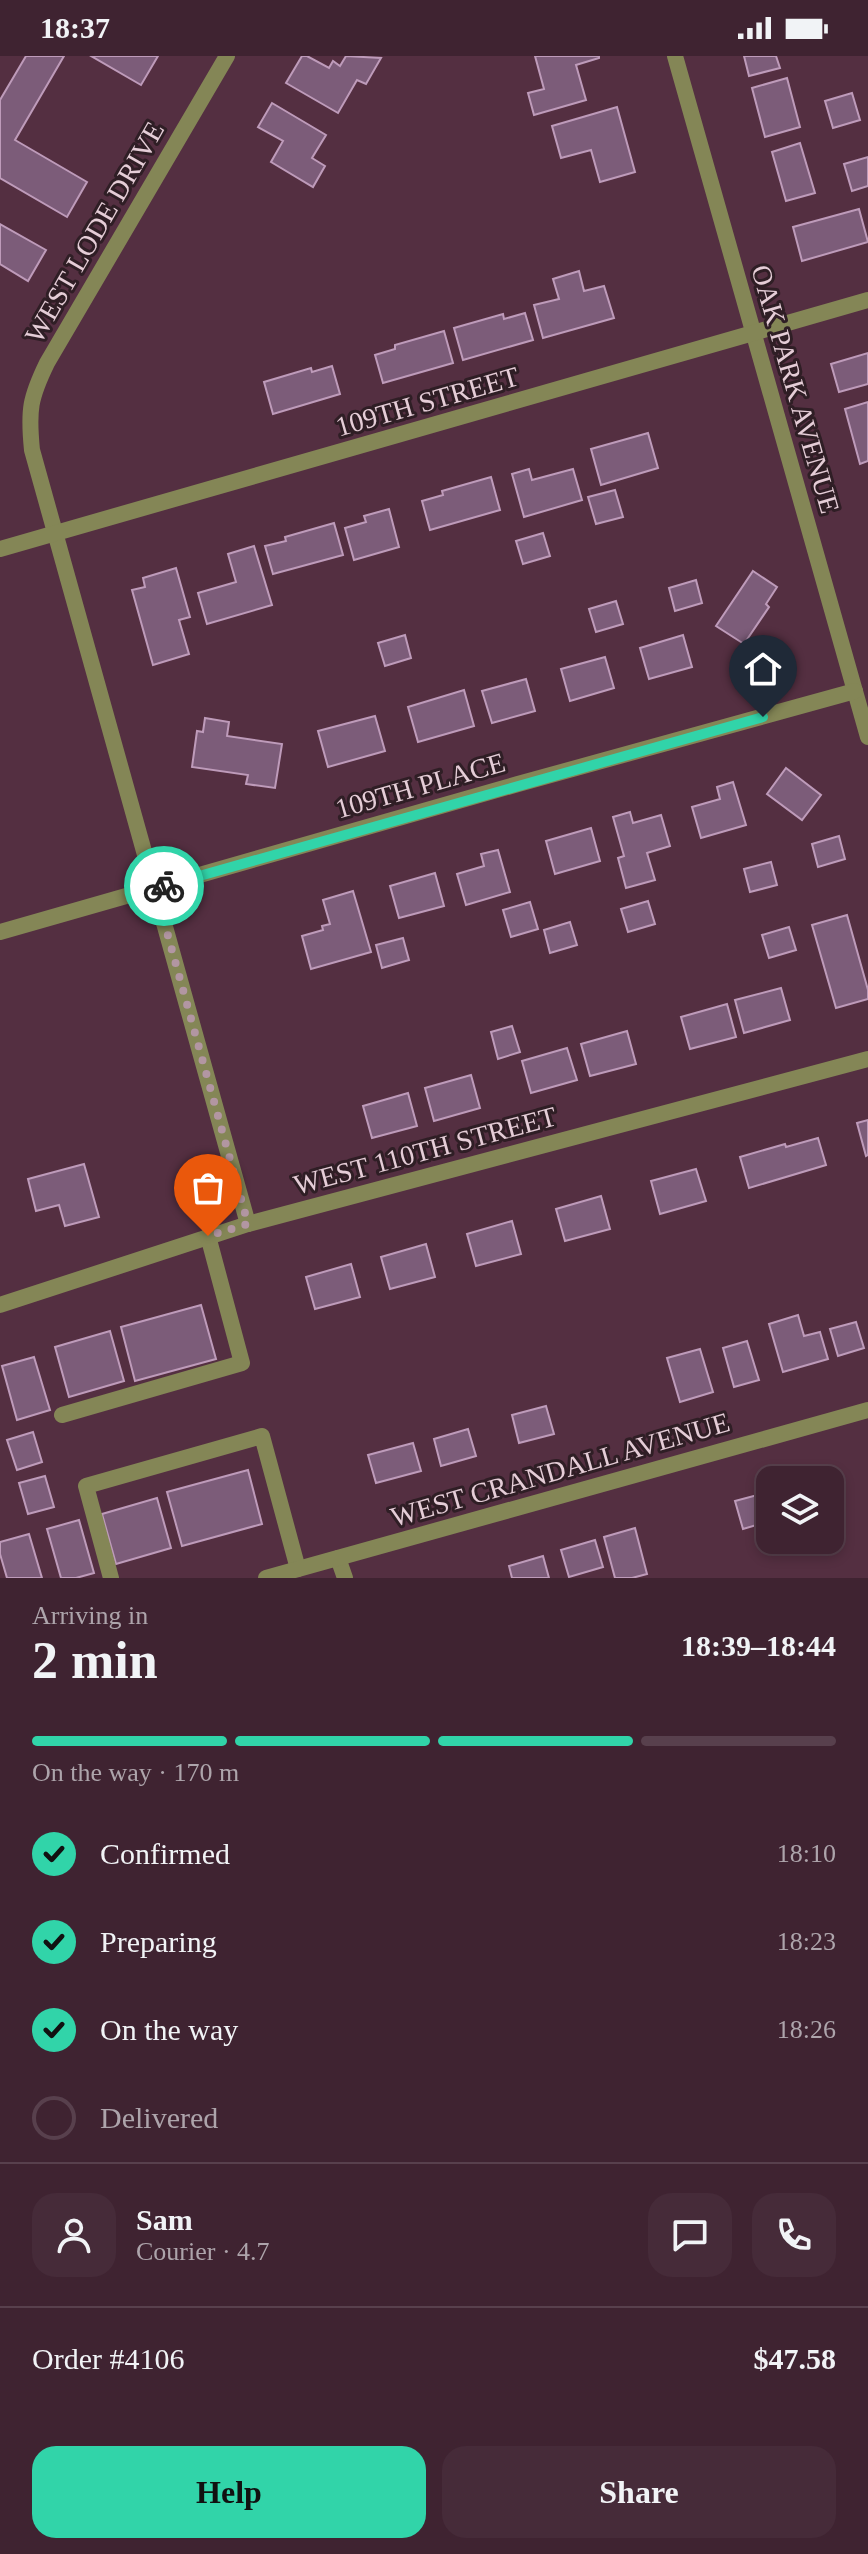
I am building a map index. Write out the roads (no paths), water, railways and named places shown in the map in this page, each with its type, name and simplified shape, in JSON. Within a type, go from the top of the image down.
[{"type":"street","name":"WEST LODE DRIVE","points":[[227,56],[47,363],[31,396],[29,423],[32,450],[248,1224]]},
{"type":"street","name":"OAK PARK AVENUE","points":[[675,56],[868,737]]},
{"type":"street","name":"109TH STREET","points":[[0,549],[868,300]]},
{"type":"street","name":"109TH PLACE","points":[[0,932],[855,691]]},
{"type":"street","name":"WEST 110TH STREET","points":[[0,1305],[248,1224],[868,1059]]},
{"type":"street","points":[[62,1415],[242,1363],[208,1236]]},
{"type":"street","name":"WEST CRANDALL AVENUE","points":[[266,1578],[868,1410]]},
{"type":"street","points":[[111,1578],[86,1486],[262,1436],[298,1569]]},
{"type":"street","points":[[338,1558],[345,1578]]}]
